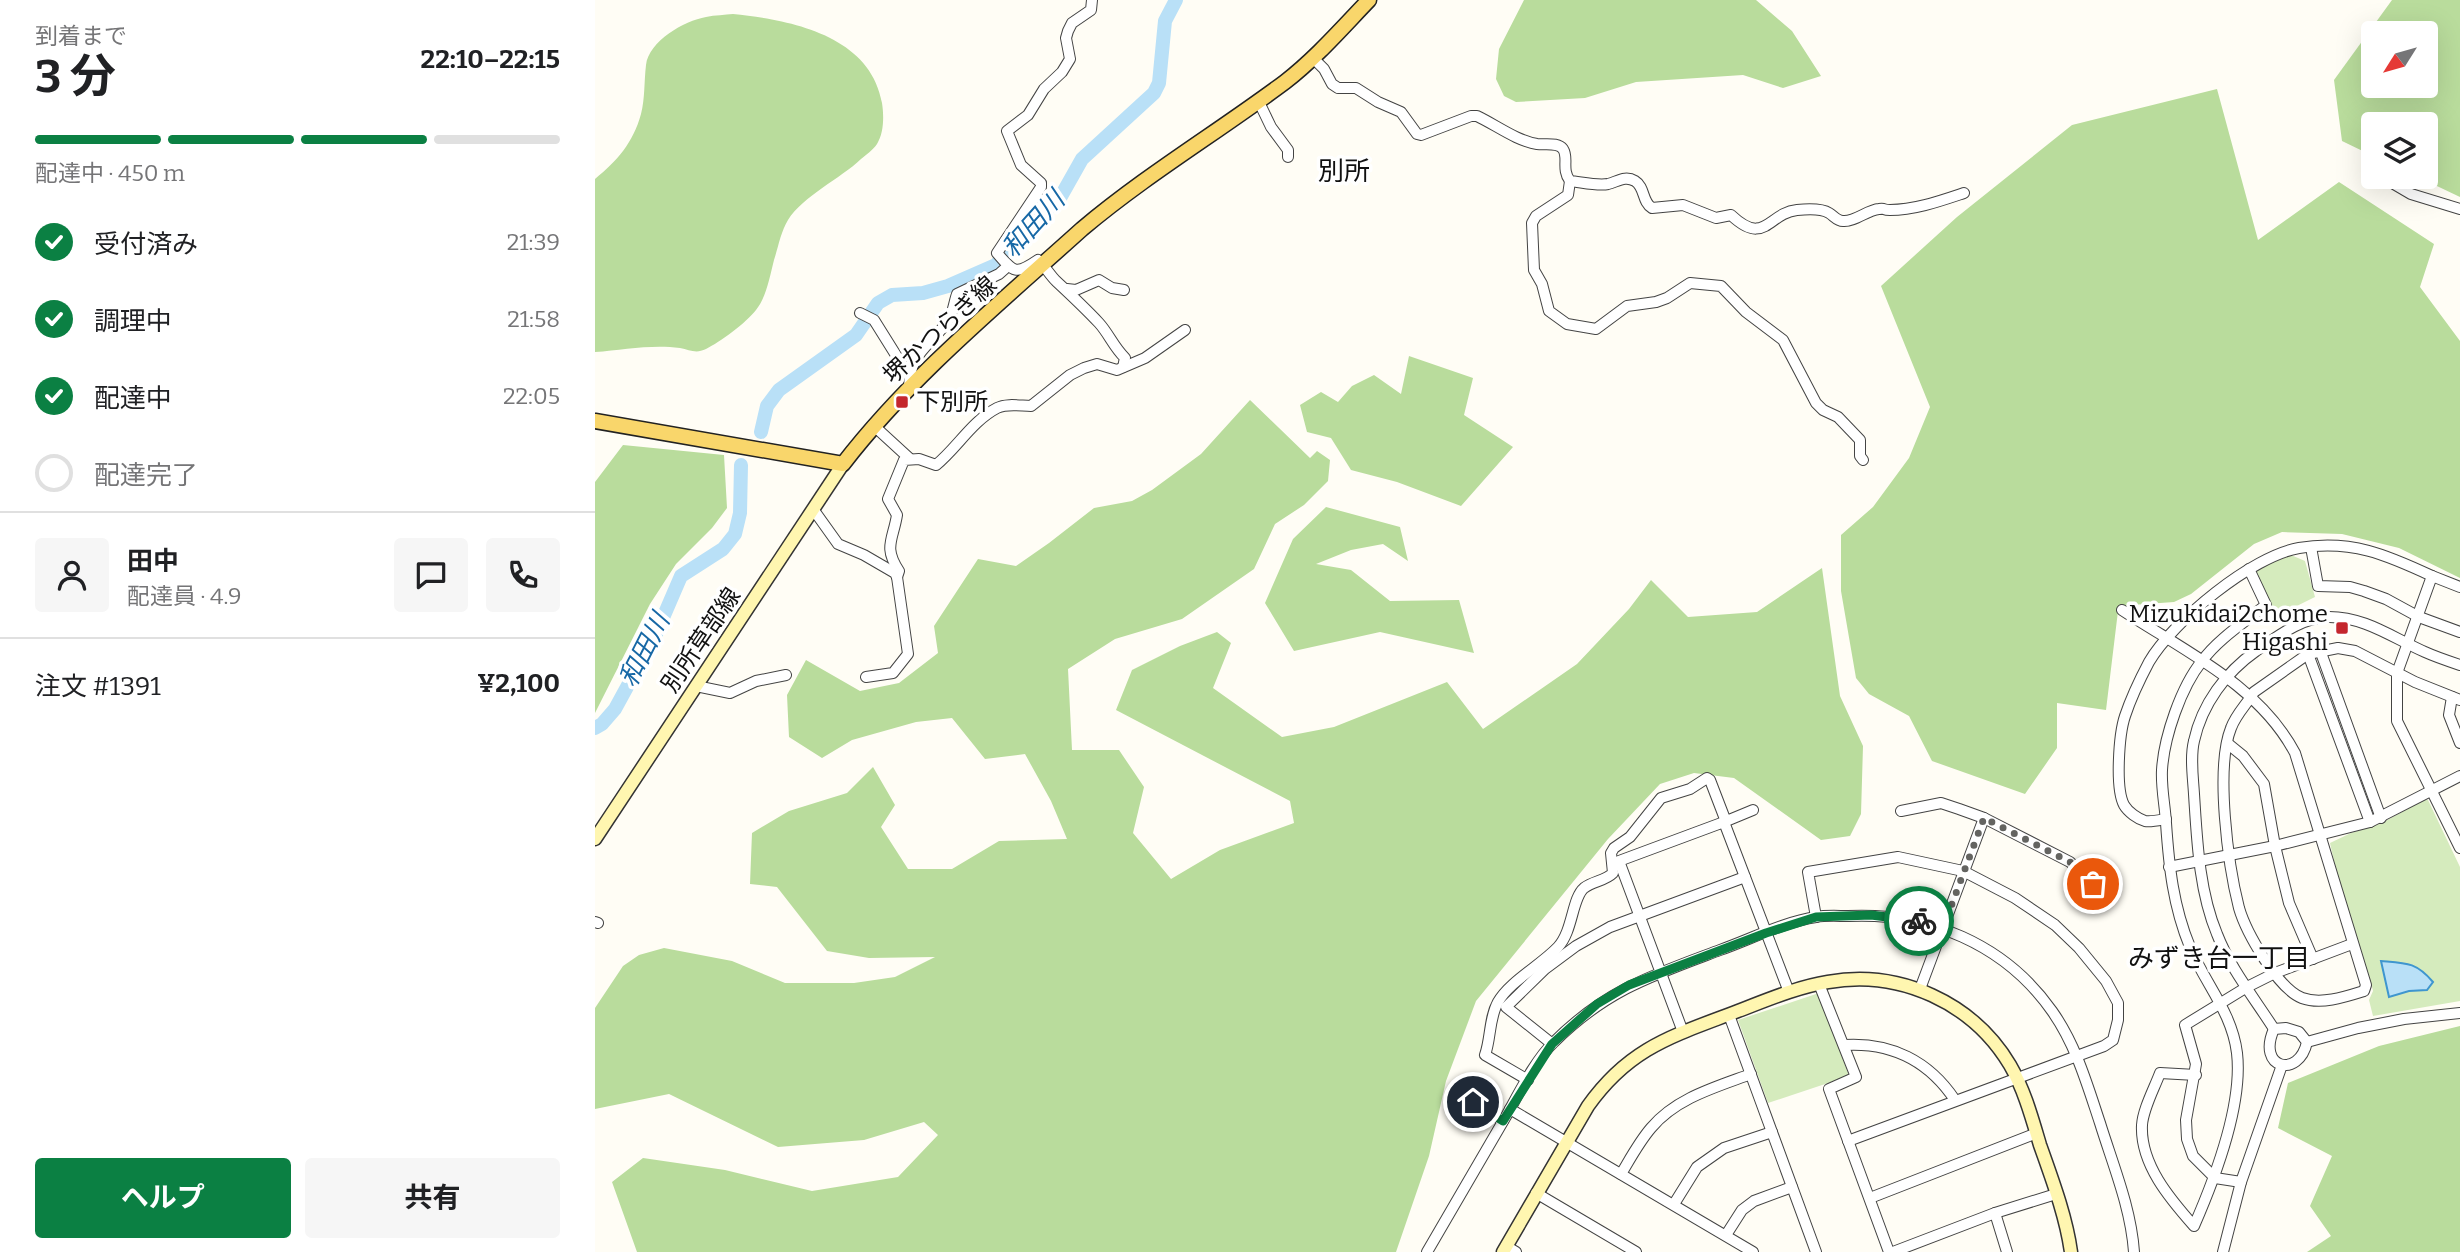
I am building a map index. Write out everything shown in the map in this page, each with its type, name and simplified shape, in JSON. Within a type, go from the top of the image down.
[{"type":"main road","name":"堺かつらぎ線","points":[[843,464],[909,382],[1110,205],[1286,81],[1313,58],[1369,0]]},
{"type":"main road","points":[[595,421],[843,464]]},
{"type":"street","points":[[1092,0],[1091,10],[1072,23],[1068,31],[1066,38],[1069,59],[1062,72],[1044,89],[1028,115],[1007,131],[1021,165],[1041,183],[1041,187],[997,253],[1008,266],[1022,271],[1038,260],[1043,264],[1055,280],[1067,289],[1101,326],[1113,346],[1125,358],[1123,367]]},
{"type":"street","points":[[1313,58],[1324,69],[1332,84],[1338,88],[1356,88],[1401,112],[1417,134],[1422,135],[1471,116],[1478,116],[1525,140],[1537,144],[1558,145],[1566,154],[1564,167],[1570,181],[1568,195],[1536,215],[1532,223],[1534,270],[1542,285],[1549,311],[1567,324],[1596,329],[1627,306],[1667,298],[1690,283],[1721,286],[1745,312],[1783,340],[1816,403],[1823,410],[1839,417],[1860,440],[1860,456],[1863,460]]},
{"type":"street","points":[[1258,100],[1271,127],[1288,150],[1288,157]]},
{"type":"street","points":[[1570,181],[1609,184],[1617,179],[1627,178],[1640,186],[1648,206],[1652,208],[1689,206],[1716,218],[1728,214],[1741,224],[1758,229],[1764,229],[1788,212],[1817,210],[1846,221],[1881,209],[1925,205],[1964,193]]},
{"type":"street","points":[[2402,189],[2460,209]]},
{"type":"street","points":[[909,382],[917,355],[950,318],[957,294],[999,274],[1008,266]]},
{"type":"street","points":[[1067,289],[1076,290],[1099,280],[1112,288],[1124,290]]},
{"type":"street","points":[[860,313],[874,320],[909,382]]},
{"type":"street","points":[[873,425],[909,458],[936,465],[951,453],[963,436],[997,408],[1006,405],[1031,406],[1070,375],[1097,364],[1117,370],[1145,358],[1185,330]]},
{"type":"street","points":[[866,677],[893,673],[908,654],[897,577],[899,571],[890,551],[891,534],[897,515],[888,499],[904,460],[909,458]]},
{"type":"street","name":"別所草部線","points":[[595,839],[843,464]]},
{"type":"street","points":[[813,509],[838,544],[863,555],[895,573],[897,577]]},
{"type":"street","points":[[2311,547],[2318,586],[2350,587],[2364,591],[2386,599],[2419,617],[2460,632]]},
{"type":"street","points":[[2166,819],[2146,821],[2137,818],[2124,806],[2119,786],[2124,718],[2150,661],[2166,639],[2192,613],[2249,569],[2289,551],[2311,547],[2361,549],[2388,555],[2460,587]]},
{"type":"street","points":[[2196,1075],[2159,1073],[2142,1123],[2143,1138],[2150,1160],[2164,1192],[2194,1226],[2215,1178],[2238,1090],[2238,1067],[2231,1023],[2206,979],[2178,916],[2169,867],[2162,768],[2177,706],[2201,661],[2266,605],[2249,569]]},
{"type":"street","points":[[2432,576],[2397,673],[2397,721],[2460,848]]},
{"type":"street","points":[[2122,610],[2226,677],[2251,697],[2274,720],[2295,753],[2366,985],[2364,991],[2319,1001],[2302,998],[2285,989],[2250,934],[2240,909],[2230,855],[2224,769],[2231,728],[2251,697],[2267,681],[2308,654],[2338,648],[2355,651],[2456,699],[2449,715],[2460,743]]},
{"type":"street","points":[[2274,1029],[2217,935],[2207,902],[2200,861],[2193,775],[2193,743],[2202,716],[2226,677],[2242,661],[2285,631],[2307,621],[2326,617],[2372,626],[2460,665]]},
{"type":"street","points":[[2320,650],[2376,820]]},
{"type":"street","points":[[2308,654],[2376,820]]},
{"type":"street","points":[[696,686],[730,693],[756,681],[786,675]]},
{"type":"street","points":[[2227,743],[2243,756],[2264,784],[2289,903],[2313,959]]},
{"type":"street","points":[[2169,867],[2321,836],[2376,820],[2460,776]]},
{"type":"street","points":[[1528,1080],[1485,1055],[1495,1008],[1500,998],[1564,940],[1578,896],[1584,888],[1613,873],[1613,848],[1630,837],[1661,798],[1690,789],[1707,778],[1725,819],[1789,992]]},
{"type":"street","points":[[1901,811],[1941,803],[1984,818],[2070,862],[2093,884]]},
{"type":"street","points":[[1683,1032],[1619,860],[1753,810]]},
{"type":"street","points":[[1920,989],[1984,818]]},
{"type":"street","points":[[1816,917],[1808,872],[1898,857],[1963,871],[2048,919],[2079,948],[2106,981],[2118,1003],[2118,1020],[2113,1040],[2103,1046],[1848,1142]]},
{"type":"street","points":[[1552,1044],[1506,1007],[1545,969],[1576,946],[1610,927],[1745,877]]},
{"type":"street","points":[[1427,1252],[1510,1109],[1552,1044],[1597,1004],[1629,985],[1766,933],[1816,917],[1871,915],[1915,920],[1943,928],[1969,940],[2003,961],[2032,986],[2053,1012],[2077,1055],[2122,1190],[2134,1252]]},
{"type":"street","points":[[2241,1182],[2215,1178],[2193,1156],[2187,1139],[2186,1120],[2196,1075],[2194,1052],[2185,1025],[2275,973],[2352,944]]},
{"type":"street","points":[[1508,1250],[1566,1142],[1588,1106],[1611,1076],[1649,1048],[1683,1032],[1789,992],[1819,984],[1860,979],[1887,981],[1920,989],[1954,1007],[1978,1025],[1999,1048],[2017,1079],[2056,1194],[2071,1252]]},
{"type":"street","points":[[1819,984],[1856,1077],[1829,1089],[1891,1252],[1995,1213],[2056,1194]]},
{"type":"street","points":[[2307,1042],[2404,1019],[2460,1013]]},
{"type":"street","points":[[1729,1015],[1816,1252]]},
{"type":"street","points":[[2274,1029],[2286,1028],[2299,1032],[2307,1042]]},
{"type":"street","points":[[2274,1029],[2268,1048],[2271,1058],[2282,1065],[2295,1063],[2304,1054],[2307,1042]]},
{"type":"street","points":[[1844,1045],[1864,1044],[1903,1054],[1931,1071],[1955,1100]]},
{"type":"street","points":[[2223,1252],[2241,1182],[2282,1065]]},
{"type":"street","points":[[1621,1174],[1643,1137],[1660,1118],[1682,1102],[1751,1074]]},
{"type":"street","points":[[1473,1102],[1503,1121]]},
{"type":"street","points":[[1510,1109],[1753,1252]]},
{"type":"street","points":[[1674,1204],[1696,1167],[1724,1148],[1772,1132]]},
{"type":"street","points":[[1870,1198],[2036,1133]]},
{"type":"street","points":[[1726,1235],[1742,1209],[1754,1201],[1792,1187]]},
{"type":"street","points":[[1536,1194],[1636,1252]]},
{"type":"street","points":[[1995,1213],[2007,1252]]},
{"type":"green space","points":[[1524,0],[1756,0],[1792,31],[1821,76],[1783,88],[1743,75],[1636,82],[1585,98],[1516,102],[1504,96],[1496,79],[1499,49]]},
{"type":"green space","points":[[2392,0],[2460,0],[2460,197],[2438,187],[2438,112],[2361,112],[2361,150],[2342,141],[2334,80],[2361,43],[2361,98],[2438,98],[2438,21],[2377,21]]},
{"type":"green space","points":[[733,14],[779,21],[824,35],[862,61],[874,80],[882,103],[883,124],[879,140],[852,166],[812,195],[788,220],[762,299],[752,315],[733,332],[699,351],[659,347],[595,352],[595,179],[617,158],[634,134],[642,108],[646,65],[654,48],[669,34],[697,19]]},
{"type":"green space","points":[[2217,89],[2258,240],[2339,182],[2434,244],[2420,287],[2460,341],[2460,578],[2399,548],[2342,534],[2282,532],[2254,544],[2191,594],[2174,602],[2132,605],[2118,611],[2106,710],[2057,703],[2057,748],[2025,794],[1932,761],[1909,716],[1869,694],[1856,678],[1841,591],[1841,535],[1873,507],[1909,458],[1930,407],[1881,286],[1957,217],[2072,125]]},
{"type":"green space","points":[[1409,356],[1473,378],[1464,415],[1513,447],[1461,506],[1397,482],[1351,470],[1331,438],[1307,432],[1300,405],[1321,392],[1338,402],[1352,386],[1374,375],[1401,394]]},
{"type":"green space","points":[[1250,400],[1310,458],[1317,451],[1330,460],[1328,481],[1304,505],[1275,524],[1254,569],[1182,619],[1115,639],[1068,669],[1072,750],[1119,750],[1144,787],[1133,833],[1171,879],[1220,850],[1294,823],[1290,801],[1116,710],[1132,670],[1180,646],[1217,632],[1231,643],[1213,688],[1282,737],[1334,727],[1447,682],[1483,729],[1577,664],[1629,609],[1651,580],[1688,617],[1757,612],[1822,568],[1840,696],[1863,746],[1861,814],[1850,836],[1821,840],[1734,778],[1694,773],[1660,784],[1608,839],[1476,1001],[1446,1081],[1429,1156],[1396,1252],[637,1252],[612,1182],[643,1158],[725,1170],[812,1191],[898,1177],[938,1135],[924,1122],[864,1140],[778,1147],[669,1094],[595,1109],[595,1008],[623,966],[639,955],[664,948],[732,961],[785,983],[854,983],[895,977],[935,957],[869,958],[827,951],[777,887],[750,884],[752,833],[789,811],[847,793],[873,767],[895,805],[881,827],[908,869],[952,869],[999,841],[1067,839],[1051,801],[1025,754],[985,759],[952,718],[916,722],[852,740],[822,758],[789,737],[787,695],[806,660],[860,691],[899,683],[938,653],[934,626],[978,559],[1016,566],[1094,508],[1132,501],[1152,490],[1201,454]]},
{"type":"green space","points":[[623,445],[724,455],[727,508],[712,528],[676,564],[650,604],[595,713],[595,482]]},
{"type":"green space","points":[[1326,507],[1400,527],[1408,561],[1383,544],[1351,550],[1316,564],[1351,570],[1390,601],[1459,600],[1474,653],[1380,632],[1294,651],[1265,603],[1293,539]]},
{"type":"green space","points":[[2291,555],[2305,561],[2315,597],[2276,616],[2255,569]]},
{"type":"green space","points":[[2428,800],[2460,867],[2460,1001],[2373,1016],[2369,1000],[2373,991],[2330,843],[2382,823]]},
{"type":"green space","points":[[1819,993],[1849,1076],[1768,1103],[1738,1020]]},
{"type":"green space","points":[[2460,1026],[2460,1252],[2307,1252],[2331,1236],[2310,1206],[2332,1156],[2278,1128],[2288,1083],[2379,1046]]},
{"type":"water","points":[[2381,961],[2416,967],[2433,982],[2427,990],[2409,991],[2389,997]]},
{"type":"waterway","name":"和田川","points":[[761,432],[767,406],[779,390],[856,335],[878,303],[892,295],[923,293],[948,286],[996,265],[1025,229],[1060,198],[1082,159],[1154,93],[1159,83],[1165,21],[1176,0]]},
{"type":"waterway","name":"和田川","points":[[595,728],[615,709],[656,634],[681,576],[723,549],[735,534],[740,513],[741,465]]},
{"type":"way so far","points":[[1919,921],[1943,928],[1984,818],[2070,862],[2093,884]]},
{"type":"place","name":"下別所","points":[[902,402]]},
{"type":"place","name":"Mizukidai2chome Higashi","points":[[2342,628]]},
{"type":"district","name":"別所","points":[[1344,171]]},
{"type":"district","name":"みずき台一丁目","points":[[2219,958]]},
{"type":"route","points":[[1473,1102],[1503,1121],[1552,1044],[1597,1004],[1629,985],[1661,972],[1816,917],[1871,915],[1919,921]]}]
